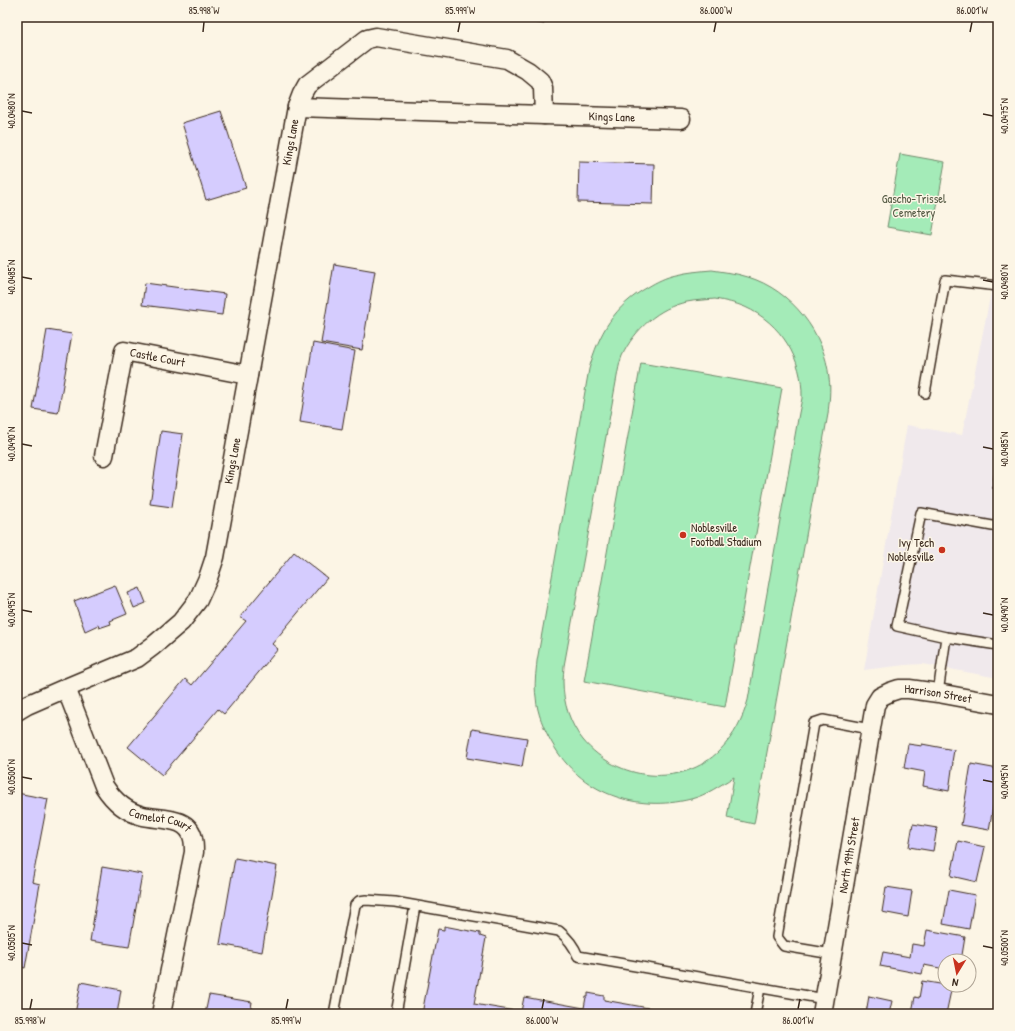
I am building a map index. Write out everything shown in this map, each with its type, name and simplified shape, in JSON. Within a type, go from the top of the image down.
[{"type":"street","name":"Kings Lane","points":[[17,711],[27,705],[137,658],[181,622],[198,600],[208,578],[215,556],[297,108],[307,85],[367,39],[376,37],[507,59],[528,71],[540,81],[544,115]]},
{"type":"street","name":"Kings Lane","points":[[297,108],[681,119]]},
{"type":"street","name":"Castle Court","points":[[104,456],[124,351],[248,375]]},
{"type":"street","name":"Camelot Court","points":[[66,688],[104,786],[110,796],[122,805],[142,816],[179,822],[189,829],[193,838],[194,852],[162,1014]]},
{"type":"street","name":"Harrison Street","points":[[880,697],[899,689],[909,689],[998,704]]},
{"type":"street","name":"North 19th Street","points":[[824,1007],[870,729],[875,705],[880,697]]},
{"type":"lane","points":[[925,393],[945,280],[998,286]]},
{"type":"lane","points":[[998,527],[921,513],[896,626],[946,637],[998,645]]},
{"type":"lane","points":[[938,693],[946,637]]},
{"type":"lane","points":[[832,954],[784,946],[777,937],[814,723],[822,720],[870,729]]},
{"type":"lane","points":[[334,1014],[356,903],[366,900],[395,902],[559,931],[574,947],[578,956],[760,988],[824,1007]]},
{"type":"lane","points":[[396,1014],[415,906]]},
{"type":"lane","points":[[755,1014],[760,988]]},
{"type":"shaded area","points":[[941,17],[986,17],[985,24]]},
{"type":"shaded area","name":"Ivy Tech Noblesville","points":[[998,258],[998,678],[923,664],[864,670],[907,425],[962,435]]},
{"type":"green space","name":"Gascho-Trissel Cemetery","points":[[900,154],[945,162],[932,235],[887,227]]},
{"type":"green space","points":[[712,270],[739,274],[764,283],[791,303],[813,330],[821,345],[830,382],[828,414],[754,824],[727,818],[734,777],[702,795],[691,799],[670,803],[630,801],[611,795],[594,786],[578,775],[564,760],[552,743],[539,715],[535,692],[537,661],[589,369],[603,332],[617,312],[626,303],[654,283],[685,273]],"holes":[[[715,299],[745,307],[769,322],[779,333],[794,356],[799,370],[802,398],[748,700],[743,713],[734,733],[725,745],[705,762],[687,771],[669,775],[650,775],[631,771],[613,764],[597,754],[578,734],[568,713],[564,697],[564,666],[622,356],[633,337],[657,314],[690,301]]]},
{"type":"green space","name":"Noblesville Football Stadium","points":[[641,363],[782,388],[725,707],[584,681]]},
{"type":"building","points":[[505,17],[545,17],[544,24]]},
{"type":"building","points":[[221,111],[246,188],[206,200],[182,123]]},
{"type":"building","points":[[579,162],[654,164],[653,204],[578,202]]},
{"type":"building","points":[[334,264],[375,271],[362,350],[321,343]]},
{"type":"building","points":[[145,283],[225,294],[222,315],[142,305]]},
{"type":"building","points":[[47,330],[72,334],[58,413],[33,409]]},
{"type":"building","points":[[313,343],[355,351],[342,429],[300,422]]},
{"type":"building","points":[[161,431],[183,434],[172,507],[150,504]]},
{"type":"building","points":[[998,453],[998,489],[992,488]]},
{"type":"building","points":[[294,552],[327,578],[272,644],[278,649],[224,714],[218,709],[162,775],[128,747],[185,679],[192,685],[246,621],[240,617]]},
{"type":"building","points":[[115,585],[127,614],[110,621],[111,624],[99,628],[98,625],[85,631],[74,601]]},
{"type":"building","points":[[140,588],[146,603],[134,608],[128,593]]},
{"type":"building","points":[[472,729],[527,738],[522,767],[467,758]]},
{"type":"building","points":[[908,744],[922,746],[922,744],[954,750],[949,791],[923,786],[925,772],[904,768]]},
{"type":"building","points":[[971,764],[998,769],[998,779],[989,830],[961,825]]},
{"type":"building","points":[[17,793],[48,799],[32,882],[40,884],[25,968],[17,966]]},
{"type":"building","points":[[913,824],[937,828],[933,851],[909,847]]},
{"type":"building","points":[[958,841],[985,847],[977,882],[951,876]]},
{"type":"building","points":[[235,858],[277,866],[262,952],[220,944]]},
{"type":"building","points":[[102,867],[142,874],[129,947],[90,941]]},
{"type":"building","points":[[886,887],[912,891],[908,917],[882,912]]},
{"type":"building","points":[[949,890],[975,895],[969,929],[943,924]]},
{"type":"building","points":[[444,926],[480,933],[480,936],[486,938],[474,1004],[521,1012],[524,997],[584,1008],[588,993],[604,996],[604,1000],[682,1014],[422,1014],[438,929],[444,930]]},
{"type":"building","points":[[927,930],[965,937],[962,953],[937,953],[937,967],[924,965],[922,974],[880,966],[883,952],[910,957],[912,944],[924,946]]},
{"type":"building","points":[[922,981],[937,984],[937,993],[950,993],[946,1014],[921,1014],[912,1012],[915,997],[919,998]]},
{"type":"building","points":[[81,982],[121,990],[117,1014],[75,1014]]},
{"type":"building","points":[[209,995],[252,1002],[250,1014],[205,1014]]},
{"type":"building","points":[[869,996],[892,1001],[889,1014],[866,1013]]},
{"type":"place","name":"Noblesville Football Stadium","points":[[683,535]]},
{"type":"place","name":"Ivy Tech Noblesville","points":[[942,550]]}]
